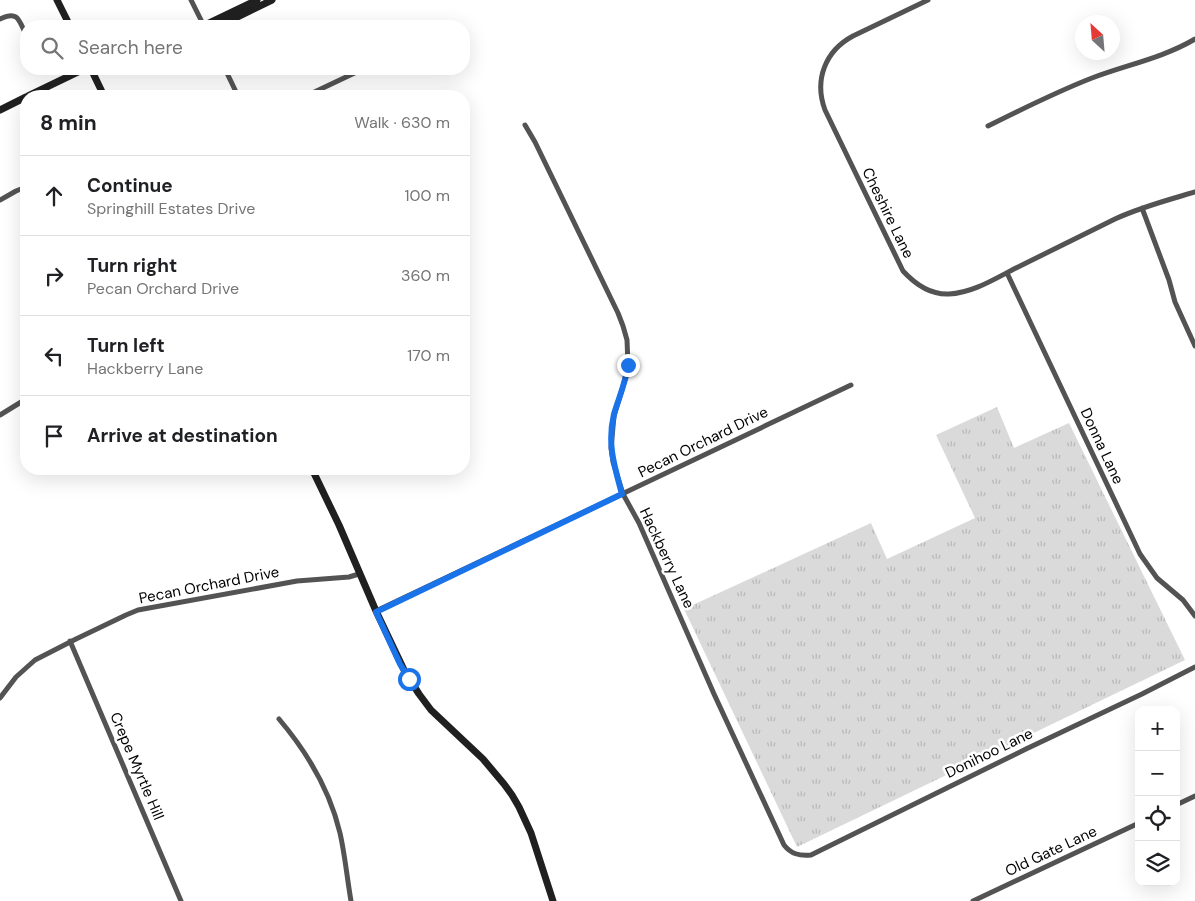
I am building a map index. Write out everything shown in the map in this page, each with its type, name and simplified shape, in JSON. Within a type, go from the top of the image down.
[{"type":"street","points":[[57,0],[67,20]]},
{"type":"street","points":[[191,0],[201,20]]},
{"type":"street","points":[[216,20],[257,0]]},
{"type":"street","points":[[231,20],[272,0]]},
{"type":"street","name":"Cheshire Lane","points":[[928,0],[842,42],[828,59],[822,73],[820,87],[822,102],[844,151],[903,271],[915,284],[931,291],[948,294],[966,291],[1007,273],[1118,218],[1142,208],[1195,192]]},
{"type":"street","points":[[0,19],[8,15],[14,16],[20,21]]},
{"type":"street","points":[[988,126],[1077,84],[1175,50],[1195,39]]},
{"type":"street","points":[[41,90],[72,75]]},
{"type":"street","points":[[94,75],[101,90]]},
{"type":"street","points":[[228,75],[235,90]]},
{"type":"street","points":[[319,90],[350,75]]},
{"type":"street","points":[[0,110],[20,100]]},
{"type":"street","name":"Hackberry Lane","points":[[525,125],[535,142],[623,326],[627,348],[627,371],[614,416],[611,448],[622,494],[639,523],[713,692],[784,845],[794,853]]},
{"type":"street","points":[[0,200],[20,189]]},
{"type":"street","points":[[1142,208],[1169,280],[1175,302],[1195,346]]},
{"type":"street","name":"Donna Lane","points":[[1007,273],[1140,554],[1157,578],[1183,600],[1195,616]]},
{"type":"street","name":"Pecan Orchard Drive","points":[[376,612],[852,384]]},
{"type":"street","points":[[0,415],[20,403]]},
{"type":"street","points":[[315,475],[400,664],[424,701],[483,760],[504,784],[515,801],[531,833],[553,901]]},
{"type":"street","name":"Pecan Orchard Drive","points":[[0,698],[16,677],[29,664],[42,655],[144,608],[297,581],[349,578],[359,574]]},
{"type":"street","name":"Crepe Myrtle Hill","points":[[70,641],[181,901]]},
{"type":"street","name":"Donihoo Lane","points":[[794,853],[804,856],[811,855],[1026,748],[1195,667]]},
{"type":"street","points":[[279,719],[304,751],[331,805],[340,832],[351,901]]},
{"type":"street","points":[[1180,803],[1195,796]]},
{"type":"street","name":"Old Gate Lane","points":[[973,901],[1135,825]]},
{"type":"green space","points":[[997,407],[1014,448],[1069,423],[1185,660],[797,847],[684,609],[871,523],[887,559],[975,518],[936,435]]},
{"type":"route","points":[[409,679],[376,612],[622,494],[613,462],[611,440],[612,423],[628,365]]}]
